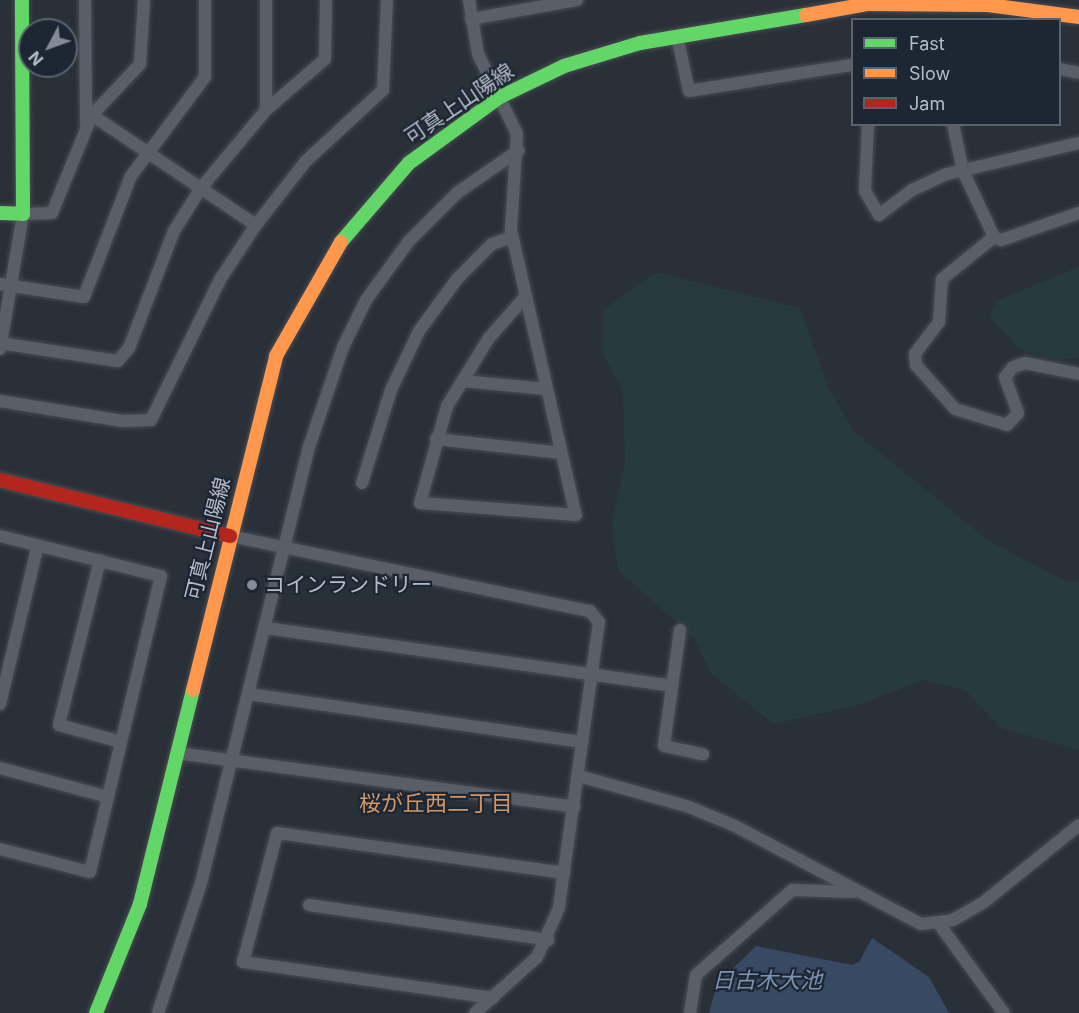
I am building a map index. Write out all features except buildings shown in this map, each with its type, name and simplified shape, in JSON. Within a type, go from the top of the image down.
[{"type":"main road","points":[[0,213],[23,214],[22,0]]},
{"type":"main road","name":"可真上山陽線","points":[[96,1013],[140,904],[276,356],[307,292],[359,216],[409,163],[500,97],[574,63],[676,36],[819,9],[939,1],[1079,18]]},
{"type":"main road","points":[[0,480],[230,536]]},
{"type":"street","points":[[85,0],[86,128]]},
{"type":"street","points":[[144,0],[140,64],[92,115],[52,213],[23,214],[6,285],[0,345],[118,361],[129,348],[174,231],[201,188],[266,110],[325,59],[326,0]]},
{"type":"street","points":[[6,285],[84,297],[115,207],[148,152],[205,77],[205,0]]},
{"type":"street","points":[[266,0],[266,110]]},
{"type":"street","points":[[0,402],[122,421],[151,420],[221,278],[256,225],[306,161],[383,90],[387,0]]},
{"type":"street","points":[[469,0],[478,54],[500,97],[519,150],[512,237],[576,515],[420,503],[436,439],[462,381],[525,297]]},
{"type":"street","points":[[471,19],[577,0]]},
{"type":"street","points":[[676,36],[689,91],[851,64]]},
{"type":"street","points":[[1061,69],[1079,73]]},
{"type":"street","points":[[92,115],[256,225]]},
{"type":"street","points":[[868,126],[865,191],[879,216],[912,190],[963,171],[1079,143]]},
{"type":"street","points":[[953,126],[963,171],[994,237],[1001,240],[1079,213]]},
{"type":"street","points":[[158,1013],[201,882],[324,392],[366,300],[409,241],[457,193],[519,150]]},
{"type":"street","points":[[362,483],[391,390],[419,332],[457,279],[492,244],[512,237]]},
{"type":"street","points":[[994,237],[942,279],[939,322],[915,354],[916,365],[955,409],[1007,425],[1018,413],[1005,377],[1013,368],[1025,363],[1079,374]]},
{"type":"street","points":[[462,381],[546,389]]},
{"type":"street","points":[[436,439],[561,453]]},
{"type":"street","points":[[0,536],[161,576],[90,872],[0,849]]},
{"type":"street","points":[[230,536],[590,611],[599,622],[564,873],[548,940],[493,998],[475,1013]]},
{"type":"street","points":[[0,704],[38,545]]},
{"type":"street","points":[[100,560],[59,724],[121,742]]},
{"type":"street","points":[[266,628],[668,685]]},
{"type":"street","points":[[680,630],[668,685],[664,746],[703,754]]},
{"type":"street","points":[[249,694],[583,742]]},
{"type":"street","points":[[177,753],[574,807]]},
{"type":"street","points":[[0,768],[108,797]]},
{"type":"street","points":[[579,776],[726,822],[921,924],[939,924],[984,902],[1079,825]]},
{"type":"street","points":[[493,998],[243,962],[277,833],[564,873]]},
{"type":"street","points":[[690,1013],[696,975],[792,890],[858,892]]},
{"type":"street","points":[[309,905],[548,940]]},
{"type":"street","points":[[939,924],[1004,1013]]},
{"type":"green space","points":[[1079,267],[1079,358],[1057,360],[1020,350],[990,317],[996,301]]},
{"type":"green space","points":[[656,272],[800,308],[828,387],[853,431],[989,541],[1065,581],[1079,582],[1079,750],[1001,728],[965,690],[923,680],[858,705],[773,724],[711,673],[694,638],[618,570],[612,524],[625,462],[623,392],[602,351],[603,310]]},
{"type":"water","name":"日古木大池","points":[[872,938],[929,977],[949,1013],[709,1013],[717,984],[756,946],[852,965],[859,962]]},
{"type":"traffic: fast","points":[[0,213],[23,214],[22,0]]},
{"type":"traffic: fast","points":[[341,242],[409,163],[500,97],[564,66],[640,43],[806,15]]},
{"type":"traffic: fast","points":[[96,1013],[140,904],[193,690]]},
{"type":"traffic: slow","points":[[806,15],[867,4],[988,5],[1079,17]]},
{"type":"traffic: slow","points":[[193,690],[276,356],[341,242]]},
{"type":"traffic: jam","points":[[0,480],[230,536]]},
{"type":"place","name":"コインランドリー","points":[[252,585]]},
{"type":"district","name":"桜が丘西二丁目","points":[[436,804]]}]
